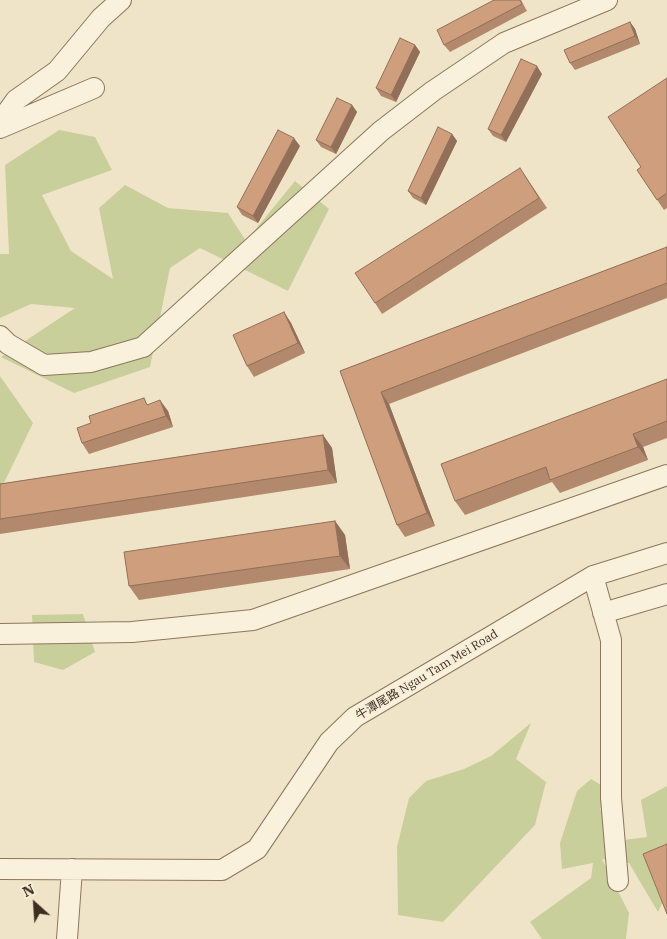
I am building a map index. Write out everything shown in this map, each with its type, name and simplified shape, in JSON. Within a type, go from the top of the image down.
[{"type":"street","points":[[0,122],[16,100],[57,71],[101,18],[121,0]]},
{"type":"street","points":[[0,336],[8,344],[44,365],[91,362],[143,346],[381,132],[433,91],[504,43],[607,0]]},
{"type":"street","points":[[0,128],[94,88]]},
{"type":"street","points":[[0,634],[132,632],[253,620],[667,475]]},
{"type":"street","name":"牛潭尾路 Ngau Tam Mei Road","points":[[0,869],[222,870],[257,849],[329,742],[354,717],[594,576],[667,553]]},
{"type":"street","points":[[594,576],[611,640],[611,798],[618,881]]},
{"type":"street","points":[[603,613],[667,594]]},
{"type":"street","points":[[67,939],[72,869]]},
{"type":"green space","points":[[59,130],[95,137],[112,170],[42,195],[71,251],[113,279],[99,208],[125,185],[168,208],[228,213],[246,241],[295,181],[329,209],[288,291],[200,248],[170,268],[150,367],[74,393],[1,357],[75,308],[31,304],[0,318],[0,254],[9,254],[5,165]]},
{"type":"green space","points":[[0,376],[33,423],[0,491]]},
{"type":"green space","points":[[83,614],[95,652],[63,670],[34,662],[32,615]]},
{"type":"green space","points":[[531,723],[516,759],[546,782],[535,825],[443,922],[398,915],[397,847],[409,798],[426,781],[464,769],[491,756]]},
{"type":"green space","points":[[591,779],[606,788],[600,810],[621,818],[624,840],[647,837],[641,800],[667,786],[667,893],[658,912],[629,863],[602,859],[629,913],[626,939],[542,939],[530,922],[591,878],[593,863],[562,869],[560,843],[577,791]]},
{"type":"building","points":[[494,0],[520,0],[522,4],[444,45],[437,30]]},
{"type":"building","points":[[630,22],[635,36],[570,63],[564,50]]},
{"type":"building","points":[[400,38],[415,45],[391,95],[376,88]]},
{"type":"building","points":[[521,59],[537,66],[501,135],[488,129]]},
{"type":"building","points":[[667,78],[667,193],[657,200],[637,170],[641,167],[608,117]]},
{"type":"building","points":[[337,98],[352,105],[331,147],[316,140]]},
{"type":"building","points":[[438,127],[452,134],[421,198],[408,191]]},
{"type":"building","points":[[278,130],[294,138],[253,216],[237,207]]},
{"type":"building","points":[[520,168],[539,198],[375,303],[355,273]]},
{"type":"building","points":[[667,247],[667,283],[381,392],[427,513],[397,525],[340,371]]},
{"type":"building","points":[[284,312],[298,343],[247,366],[233,335]]},
{"type":"building","points":[[667,379],[667,421],[633,434],[638,447],[550,480],[546,467],[455,501],[441,464]]},
{"type":"building","points":[[144,398],[147,405],[160,400],[166,416],[82,443],[77,428],[91,423],[89,416]]},
{"type":"building","points":[[323,435],[328,470],[0,519],[0,484]]},
{"type":"building","points":[[335,521],[340,556],[129,586],[124,552]]},
{"type":"building","points":[[667,844],[667,914],[643,854]]}]
